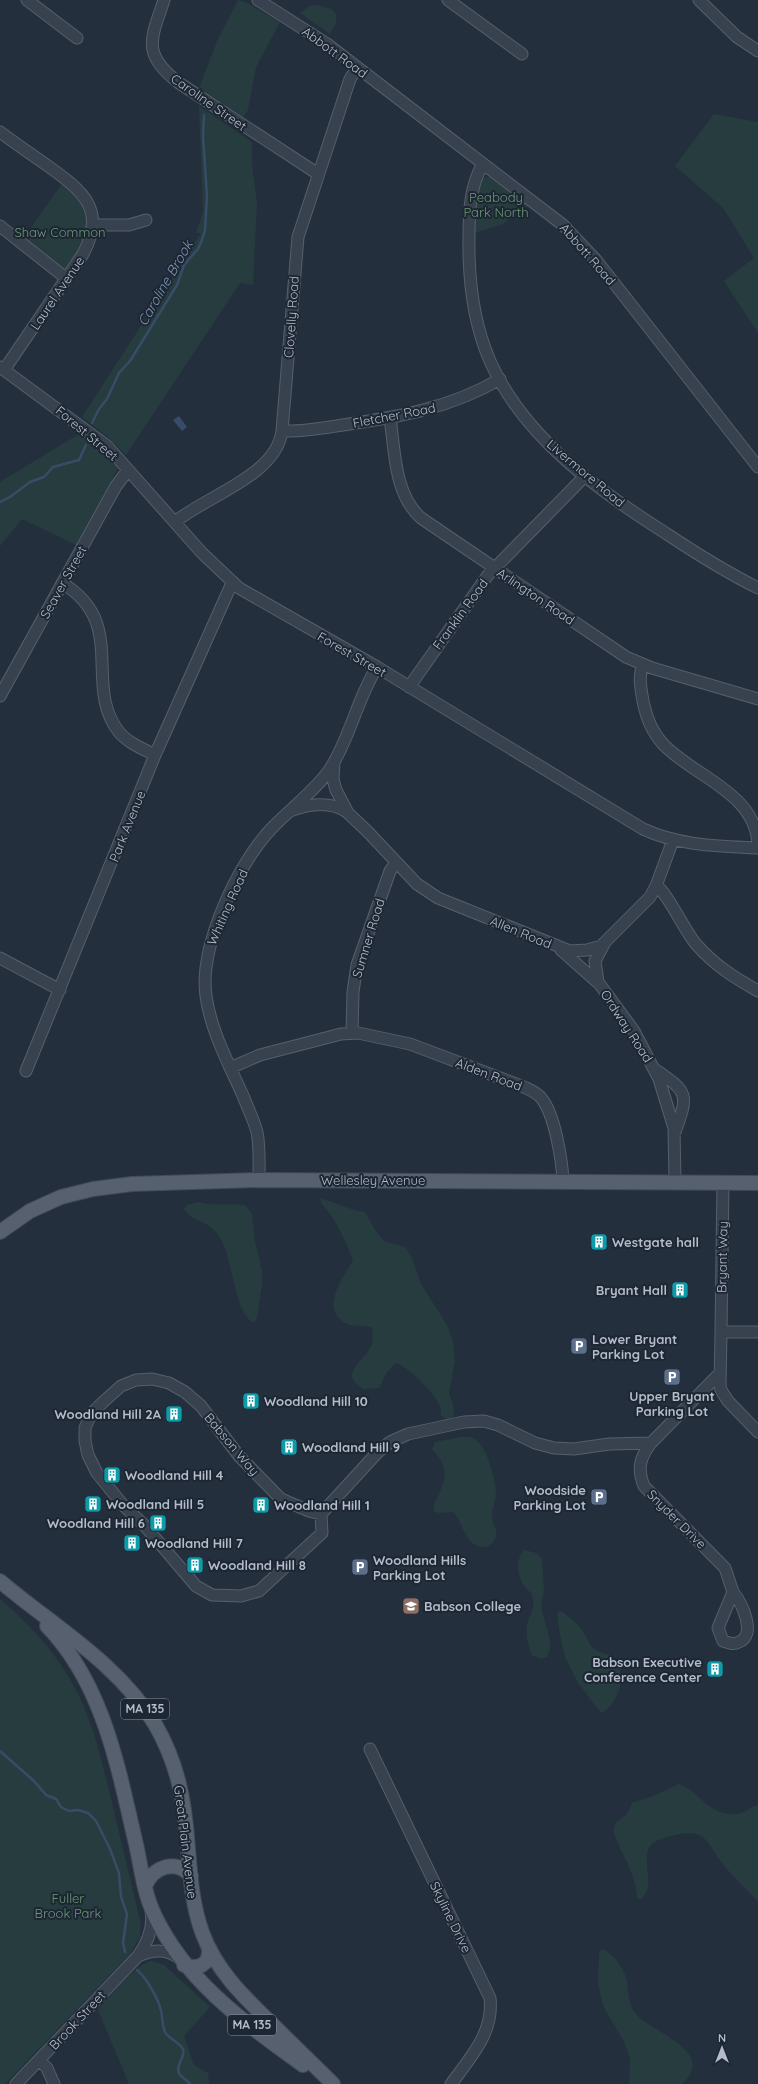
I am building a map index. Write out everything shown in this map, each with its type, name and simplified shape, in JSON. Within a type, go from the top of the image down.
[{"type":"main road","name":"Wellesley Avenue","points":[[0,1232],[17,1219],[41,1205],[61,1197],[82,1191],[132,1184],[259,1180],[675,1181],[758,1183]]},
{"type":"main road","name":"Great Plain Avenue","points":[[0,1580],[66,1648],[84,1677],[100,1710],[114,1754],[151,1906],[167,1939],[182,1962],[217,1998],[295,2059],[332,2084]]},
{"type":"main road","name":"Great Plain Avenue","points":[[13,1592],[76,1641],[114,1674],[136,1697],[149,1714],[166,1745],[179,1781],[185,1811],[191,1876],[196,1910],[209,1949],[222,1971],[237,1990],[332,2084]]},
{"type":"main road","points":[[145,1886],[152,1874],[163,1867],[181,1868],[191,1876]]},
{"type":"main road","points":[[182,1962],[192,1967],[203,1965],[208,1960],[209,1949]]},
{"type":"street","points":[[27,0],[77,38]]},
{"type":"street","name":"Caroline Street","points":[[164,0],[152,44],[155,56],[163,69],[185,87],[318,174]]},
{"type":"street","name":"Abbott Road","points":[[258,0],[308,31],[550,213],[582,243],[758,467]]},
{"type":"street","points":[[448,0],[522,54]]},
{"type":"street","points":[[699,0],[737,37],[758,51]]},
{"type":"street","name":"Clovelly Road","points":[[175,522],[256,470],[276,449],[282,431],[297,244],[303,218],[350,79],[357,68]]},
{"type":"street","name":"Laurel Avenue","points":[[0,132],[78,188],[89,205],[93,225],[88,246],[67,280],[2,369]]},
{"type":"street","name":"Livermore Road","points":[[483,164],[476,179],[471,203],[469,232],[470,284],[474,310],[482,338],[490,361],[500,379],[535,429],[585,476],[653,525],[716,566],[758,588]]},
{"type":"street","points":[[93,225],[129,225],[146,220]]},
{"type":"street","points":[[0,226],[67,280]]},
{"type":"street","name":"Forest Street","points":[[2,369],[98,439],[128,470],[199,550],[232,583],[265,605],[377,667],[637,826],[673,840],[708,846],[758,847]]},
{"type":"street","name":"Fletcher Road","points":[[282,431],[314,429],[390,418],[451,402],[500,379]]},
{"type":"street","name":"Arlington Road","points":[[390,418],[399,478],[408,505],[421,518],[619,653],[643,665],[758,699]]},
{"type":"street","name":"Seaver Street","points":[[0,696],[116,486],[128,470]]},
{"type":"street","name":"Franklin Road","points":[[409,687],[476,590],[494,568],[585,476]]},
{"type":"street","points":[[62,583],[83,600],[98,625],[102,642],[105,694],[116,726],[128,740],[155,755]]},
{"type":"street","name":"Park Avenue","points":[[26,1071],[155,755],[232,583]]},
{"type":"street","points":[[643,665],[640,677],[642,694],[646,716],[654,732],[668,749],[730,794],[741,805],[754,824],[758,847]]},
{"type":"street","name":"Whiting Road","points":[[259,1180],[257,1131],[215,1031],[206,998],[205,975],[208,951],[222,910],[251,854],[264,836],[324,777],[334,762],[366,687],[377,667]]},
{"type":"street","name":"Allen Road","points":[[334,762],[333,779],[336,790],[348,813],[374,838],[417,884],[438,898],[556,946],[570,950],[582,951],[594,949],[604,944],[650,897],[656,886],[673,840]]},
{"type":"street","name":"Allen Road","points":[[288,812],[308,806],[322,805],[333,806],[348,813]]},
{"type":"street","name":"Sumner Road","points":[[352,1033],[353,992],[357,965],[390,872],[396,863]]},
{"type":"street","points":[[656,886],[664,892],[688,933],[703,952],[724,970],[758,991]]},
{"type":"street","name":"Ordway Road","points":[[598,982],[595,961],[604,944]]},
{"type":"street","name":"Ordway Road","points":[[556,946],[598,982],[634,1031],[655,1069],[675,1134],[675,1181]]},
{"type":"street","points":[[0,958],[60,990]]},
{"type":"street","points":[[230,1068],[260,1055],[336,1035],[352,1033]]},
{"type":"street","name":"Alden Road","points":[[352,1033],[374,1035],[419,1047],[524,1087],[538,1095],[546,1106],[551,1120],[561,1162],[563,1181]]},
{"type":"street","name":"Ordway Road","points":[[655,1069],[678,1086],[683,1094],[684,1107],[675,1134]]},
{"type":"street","name":"Bryant Way","points":[[723,1182],[722,1332],[720,1385],[728,1401],[758,1432]]},
{"type":"street","points":[[722,1332],[758,1332]]},
{"type":"street","name":"Snyder Drive","points":[[720,1373],[643,1453],[640,1463],[640,1476],[644,1486],[725,1568],[733,1592]]},
{"type":"street","name":"Babson Way","points":[[152,1379],[170,1383],[185,1392],[201,1406],[239,1456],[281,1499],[309,1511],[321,1514],[322,1533],[259,1591],[241,1596],[212,1595],[196,1586],[159,1541],[123,1505],[97,1473],[88,1455],[85,1428],[91,1414],[121,1386],[136,1380],[152,1379]]},
{"type":"street","points":[[321,1514],[377,1453],[390,1442],[408,1434],[464,1422],[484,1421],[498,1425],[534,1443],[554,1448],[574,1449],[609,1444],[651,1443]]},
{"type":"street","name":"Skyline Drive","points":[[370,1749],[490,1998],[491,2009],[484,2036],[452,2084]]},
{"type":"street","name":"Brook Street","points":[[16,2084],[138,1956],[151,1929],[151,1906]]},
{"type":"street","points":[[138,1956],[161,1951],[172,1954],[182,1962]]},
{"type":"street","points":[[39,2060],[47,2068],[54,2084]]},
{"type":"green space","points":[[238,0],[245,2],[280,22],[256,67],[248,110],[243,117],[199,88],[217,41]]},
{"type":"green space","points":[[318,5],[331,9],[336,14],[336,23],[330,34],[300,13],[309,6]]},
{"type":"green space","points":[[199,106],[252,142],[252,165],[257,204],[253,285],[240,283],[126,455],[108,437],[82,417],[201,233],[196,233],[203,212]]},
{"type":"green space","points":[[714,114],[758,122],[758,333],[724,281],[754,258],[723,208],[675,166]]},
{"type":"green space","name":"Peabody Park North","points":[[485,177],[492,177],[530,204],[503,224],[474,233],[477,195],[479,187]]},
{"type":"green space","name":"Shaw Common","points":[[63,182],[83,205],[87,216],[85,237],[66,274],[23,239]]},
{"type":"green space","points":[[79,434],[104,453],[118,468],[76,545],[22,519],[0,546],[0,482]]},
{"type":"green space","points":[[321,1198],[354,1210],[365,1212],[375,1230],[384,1241],[405,1247],[412,1258],[421,1284],[447,1325],[453,1341],[455,1360],[449,1394],[453,1403],[454,1416],[449,1420],[441,1416],[440,1406],[427,1388],[407,1369],[396,1363],[387,1372],[379,1388],[363,1389],[355,1383],[351,1376],[354,1369],[372,1344],[372,1328],[345,1323],[338,1317],[334,1309],[336,1292],[353,1260],[336,1223],[321,1203]]},
{"type":"green space","points":[[199,1202],[246,1206],[252,1214],[255,1241],[262,1271],[262,1285],[257,1318],[254,1323],[248,1318],[239,1300],[227,1254],[220,1238],[207,1224],[191,1217],[184,1209],[187,1205]]},
{"type":"green space","points":[[461,1437],[471,1437],[479,1443],[490,1463],[494,1479],[496,1492],[492,1516],[496,1536],[490,1545],[485,1547],[477,1546],[469,1539],[453,1512],[438,1513],[434,1511],[434,1504],[444,1480],[444,1470],[443,1465],[432,1449],[435,1442]]},
{"type":"green space","points":[[524,1550],[536,1553],[542,1558],[544,1589],[541,1607],[550,1640],[550,1649],[547,1657],[541,1659],[531,1655],[527,1636],[527,1625],[533,1609],[533,1599],[530,1592],[522,1583],[518,1568],[519,1558]]},
{"type":"green space","name":"Fuller Brook Park","points":[[0,1599],[33,1630],[52,1652],[69,1677],[88,1716],[101,1757],[141,1924],[140,1937],[130,1954],[5,2084],[0,2084]]},
{"type":"green space","points":[[559,1611],[563,1612],[579,1626],[592,1647],[597,1651],[611,1656],[618,1664],[621,1672],[620,1688],[612,1703],[601,1713],[578,1683],[565,1657],[557,1615]]},
{"type":"green space","points":[[679,1784],[693,1792],[711,1807],[725,1813],[738,1814],[758,1805],[758,1901],[730,1872],[704,1838],[698,1834],[690,1833],[667,1837],[657,1841],[650,1847],[647,1854],[647,1890],[645,1895],[640,1900],[637,1898],[634,1880],[613,1831],[616,1822],[626,1815],[633,1802],[651,1797]]},
{"type":"green space","points":[[602,1949],[610,1954],[622,1968],[626,1978],[630,2003],[636,2014],[679,2044],[688,2053],[692,2062],[691,2073],[682,2084],[629,2084],[630,2058],[623,2040],[603,2006],[598,1983],[599,1953]]},
{"type":"green space","points":[[152,1961],[164,1965],[210,2007],[184,2036],[194,2065],[208,2073],[209,2084],[129,2084],[98,2010],[131,1974],[145,1963]]},
{"type":"water","points":[[179,416],[187,427],[182,431],[173,420]]},
{"type":"waterway","name":"Caroline Brook","points":[[92,423],[99,409],[107,399],[119,373],[130,361],[177,285],[184,265],[198,249],[202,240],[205,230],[207,196],[203,136],[204,115]]},
{"type":"waterway","name":"Caroline Brook","points":[[0,502],[10,497],[30,482],[44,477],[53,467],[79,460],[86,445]]},
{"type":"waterway","points":[[0,1751],[34,1781],[46,1795],[56,1799],[61,1807],[69,1811],[78,1810],[88,1813],[96,1821],[110,1849],[119,1873],[121,1897],[127,1914],[123,1943],[125,1952]]},
{"type":"waterway","points":[[137,1970],[148,1983],[158,2001],[165,2032],[183,2049],[184,2052],[178,2070],[190,2084]]},
{"type":"place","name":"Westgate hall","points":[[599,1242]]},
{"type":"place","name":"Bryant Hall","points":[[680,1290]]},
{"type":"place","name":"Lower Bryant Parking Lot","points":[[579,1346]]},
{"type":"place","name":"Upper Bryant Parking Lot","points":[[672,1377]]},
{"type":"place","name":"Woodland Hill 10","points":[[251,1401]]},
{"type":"place","name":"Woodland Hill 2A","points":[[174,1414]]},
{"type":"place","name":"Woodland Hill 9","points":[[289,1447]]},
{"type":"place","name":"Woodland Hill 4","points":[[112,1475]]},
{"type":"place","name":"Woodside Parking Lot","points":[[599,1497]]},
{"type":"place","name":"Woodland Hill 5","points":[[93,1504]]},
{"type":"place","name":"Woodland Hill 1","points":[[261,1505]]},
{"type":"place","name":"Woodland Hill 6","points":[[158,1523]]},
{"type":"place","name":"Woodland Hill 7","points":[[132,1543]]},
{"type":"place","name":"Woodland Hill 8","points":[[195,1565]]},
{"type":"place","name":"Woodland Hills Parking Lot","points":[[360,1567]]},
{"type":"place","name":"Babson College","points":[[411,1606]]},
{"type":"place","name":"Babson Executive Conference Center","points":[[715,1669]]}]
